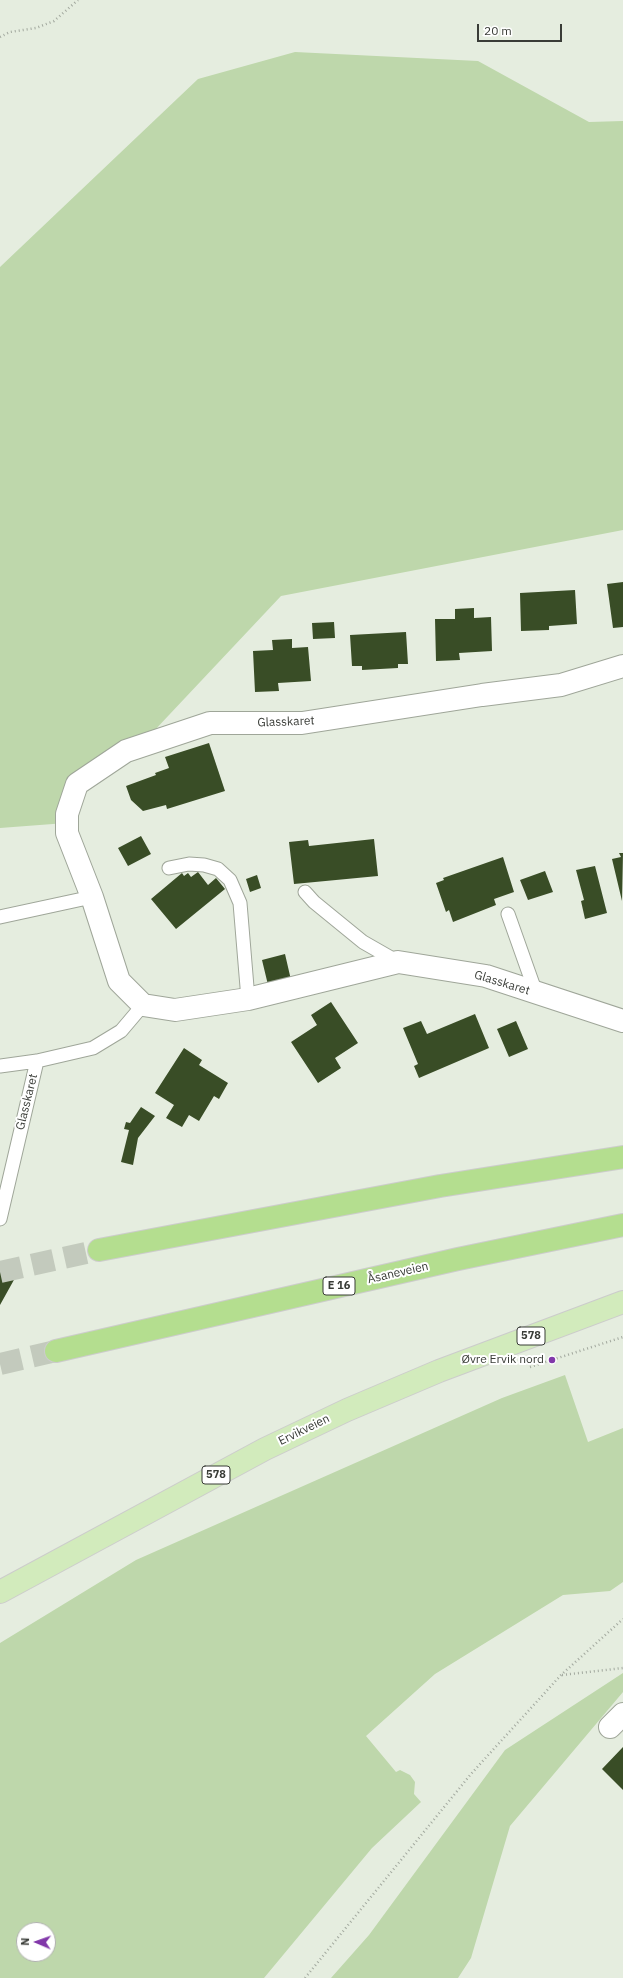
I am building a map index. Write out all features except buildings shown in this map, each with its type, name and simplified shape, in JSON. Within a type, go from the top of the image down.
[{"type":"highway","points":[[99,1250],[440,1186],[623,1157]]},
{"type":"highway","name":"Åsaneveien","points":[[56,1351],[450,1261],[623,1225]]},
{"type":"main road","name":"Ervikveien","points":[[0,1592],[265,1449],[346,1410],[439,1371],[623,1302]]},
{"type":"street","name":"Glasskaret","points":[[623,666],[561,685],[482,695],[302,723],[210,723],[126,751],[77,784],[67,814],[67,833],[92,897],[119,981],[144,1005],[175,1010],[248,999],[398,962],[486,976],[623,1021]]},
{"type":"lane","points":[[169,868],[189,864],[204,866],[218,869],[230,880],[240,903],[248,999]]},
{"type":"lane","name":"Glasskaret","points":[[305,892],[314,902],[363,942],[398,962]]},
{"type":"lane","points":[[0,916],[92,897]]},
{"type":"lane","name":"Glasskaret","points":[[508,914],[536,993]]},
{"type":"lane","name":"Glasskaret","points":[[0,1219],[37,1061],[93,1048],[121,1031],[144,1005]]},
{"type":"lane","points":[[0,1066],[37,1061]]},
{"type":"path","points":[[0,36],[10,32],[36,28],[54,21],[78,0]]},
{"type":"path","points":[[524,1369],[623,1337]]},
{"type":"path","points":[[305,1978],[471,1774],[561,1675],[623,1619]]},
{"type":"path","points":[[561,1675],[623,1668]]},
{"type":"green space","points":[[295,52],[478,61],[589,122],[623,121],[623,530],[281,596],[153,732],[90,763],[66,823],[0,828],[0,267],[198,79]]},
{"type":"green space","points":[[565,1375],[588,1442],[623,1428],[623,1582],[610,1591],[563,1595],[435,1674],[366,1736],[396,1772],[400,1770],[410,1775],[415,1782],[414,1794],[421,1802],[372,1848],[264,1978],[0,1978],[0,1643],[136,1560],[502,1398]]},
{"type":"green space","points":[[623,1673],[623,1692],[510,1826],[471,1958],[458,1978],[331,1978],[369,1935],[505,1750]]},
{"type":"tunnel","points":[[0,1272],[99,1250]]},
{"type":"tunnel","points":[[0,1364],[56,1351]]},
{"type":"place","name":"Øvre Ervik nord","points":[[552,1360]]}]
